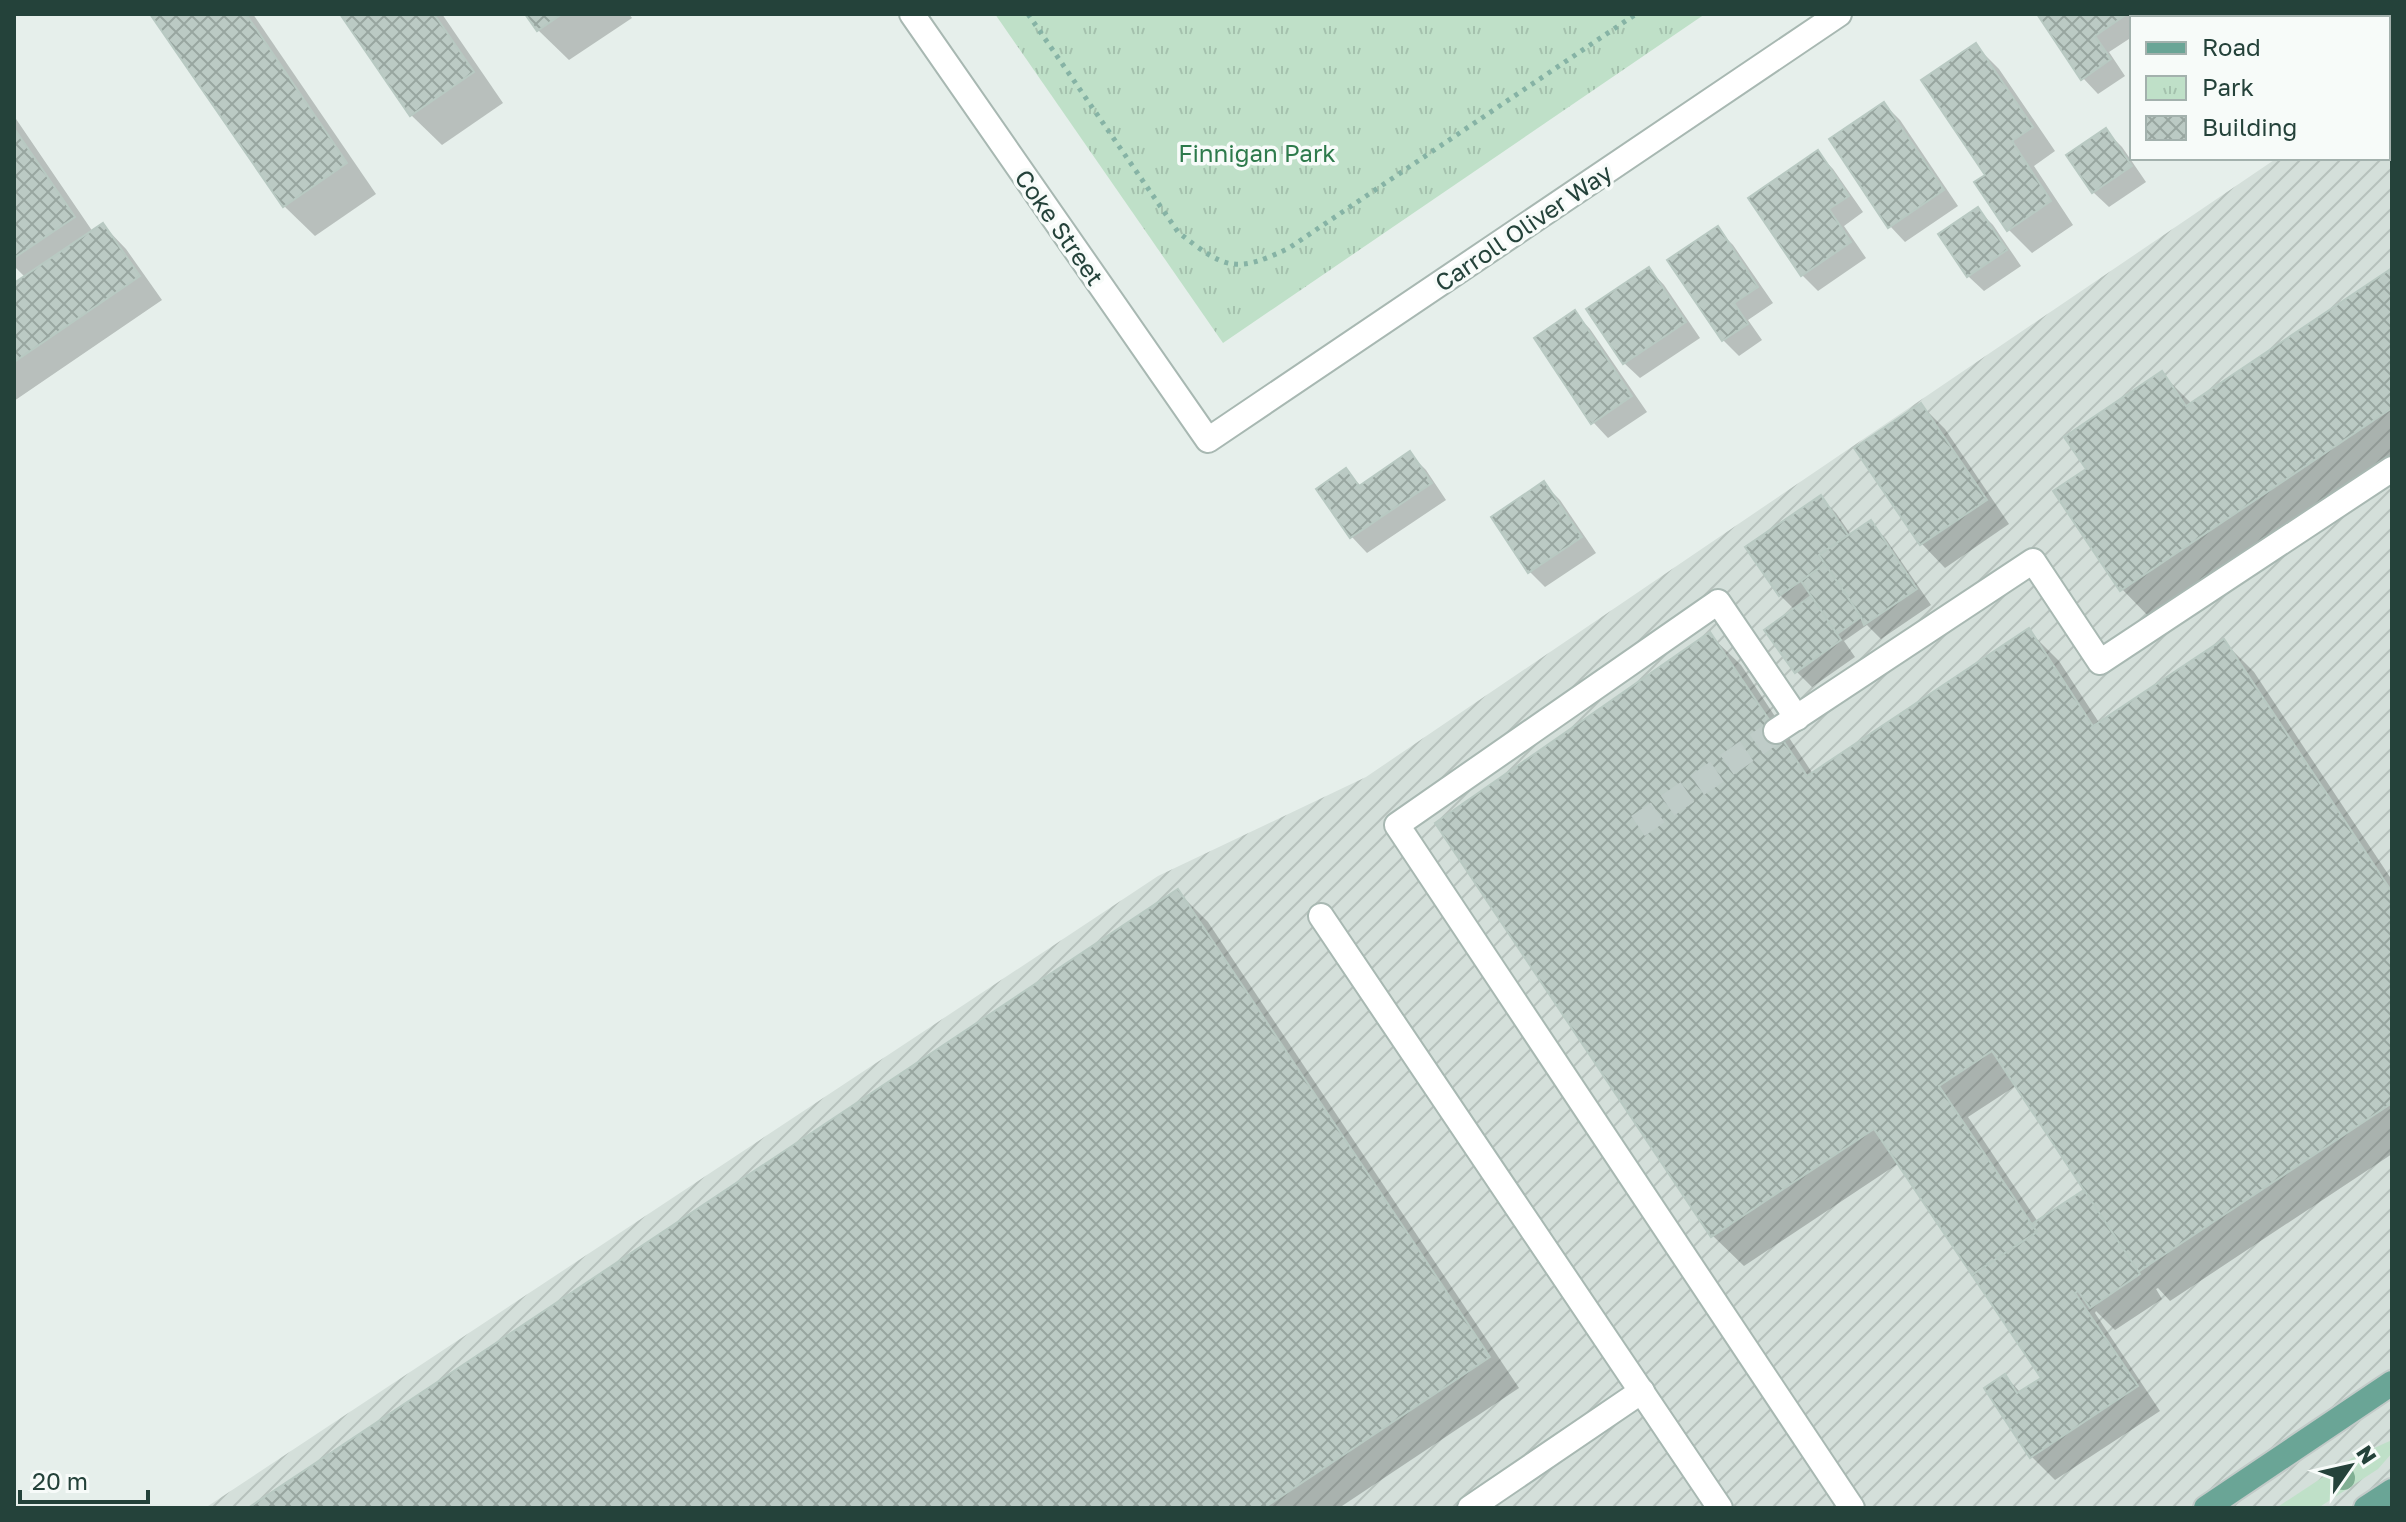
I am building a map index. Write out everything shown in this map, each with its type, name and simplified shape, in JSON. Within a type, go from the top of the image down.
[{"type":"main road","points":[[2206,1508],[2392,1383]]},
{"type":"main road","points":[[2366,1508],[2392,1491]]},
{"type":"street","name":"Coke Street","points":[[912,14],[1208,440]]},
{"type":"street","name":"Carroll Oliver Way","points":[[1208,440],[1839,14]]},
{"type":"street","points":[[1776,731],[2033,561],[2100,662],[2392,469]]},
{"type":"street","points":[[1797,718],[1718,602],[1397,825],[1852,1508]]},
{"type":"street","points":[[1321,916],[1720,1508]]},
{"type":"street","points":[[1470,1508],[1642,1391]]},
{"type":"path","points":[[1028,14],[1178,232],[1206,254],[1231,265],[1258,263],[1289,248],[1636,14]]},
{"type":"shaded area","points":[[2390,81],[2392,1508],[205,1508],[1158,876],[1366,777],[2274,160],[2390,160]]},
{"type":"green space","name":"Finnigan Park","points":[[995,14],[1705,14],[1223,343]]},
{"type":"green space","points":[[2392,1440],[2392,1453],[2378,1469],[2318,1508],[2276,1508],[2352,1458]]},
{"type":"building","points":[[150,14],[246,14],[347,163],[283,207]]},
{"type":"building","points":[[340,14],[434,14],[474,72],[410,116]]},
{"type":"building","points":[[525,14],[562,14],[537,31]]},
{"type":"building","points":[[2037,14],[2127,14],[2095,36],[2111,59],[2081,80]]},
{"type":"building","points":[[1976,43],[2033,127],[2012,141],[2051,201],[2007,231],[1974,182],[1985,175],[1921,80]]},
{"type":"building","points":[[1884,102],[1944,190],[1888,228],[1829,139]]},
{"type":"building","points":[[14,128],[75,217],[14,258]]},
{"type":"building","points":[[2106,128],[2132,166],[2092,193],[2066,155]]},
{"type":"building","points":[[1818,150],[1849,196],[1829,209],[1851,242],[1801,276],[1748,198]]},
{"type":"building","points":[[1978,207],[2007,250],[1967,277],[1938,234]]},
{"type":"building","points":[[103,223],[140,276],[14,362],[14,283]]},
{"type":"building","points":[[1718,226],[1758,287],[1734,303],[1748,324],[1722,341],[1667,260]]},
{"type":"building","points":[[1649,267],[1686,322],[1623,364],[1586,309]]},
{"type":"building","points":[[2392,268],[2392,408],[2120,591],[2053,491],[2086,469],[2064,437],[2162,371],[2186,406]]},
{"type":"building","points":[[1575,310],[1632,396],[1591,424],[1534,338]]},
{"type":"building","points":[[1921,403],[1987,500],[1920,545],[1854,448]]},
{"type":"building","points":[[1410,451],[1432,483],[1350,538],[1316,489],[1346,468],[1359,486]]},
{"type":"building","points":[[1544,481],[1582,537],[1528,573],[1491,517]]},
{"type":"building","points":[[1821,495],[1848,535],[1819,555],[1825,564],[1779,596],[1745,547]]},
{"type":"building","points":[[1871,520],[1917,589],[1864,625],[1819,555]]},
{"type":"building","points":[[1825,564],[1861,617],[1837,634],[1801,581]]},
{"type":"building","points":[[1811,596],[1841,640],[1795,673],[1764,630]]},
{"type":"building","points":[[2029,628],[2093,726],[2224,639],[2392,892],[2392,1103],[2138,1272],[1992,1051],[1939,1086],[2037,1232],[1972,1275],[1874,1129],[1711,1237],[1435,823],[1710,632],[1807,776]]},
{"type":"building","points":[[1178,889],[1490,1357],[1264,1508],[248,1508]]},
{"type":"building","points":[[2084,1190],[2140,1274],[2090,1308],[2078,1291],[2075,1293],[2138,1386],[2030,1458],[1984,1388],[2005,1374],[2017,1393],[2041,1378],[1972,1275],[2037,1232],[2032,1224]]},
{"type":"tunnel","points":[[1638,826],[1776,731]]}]
